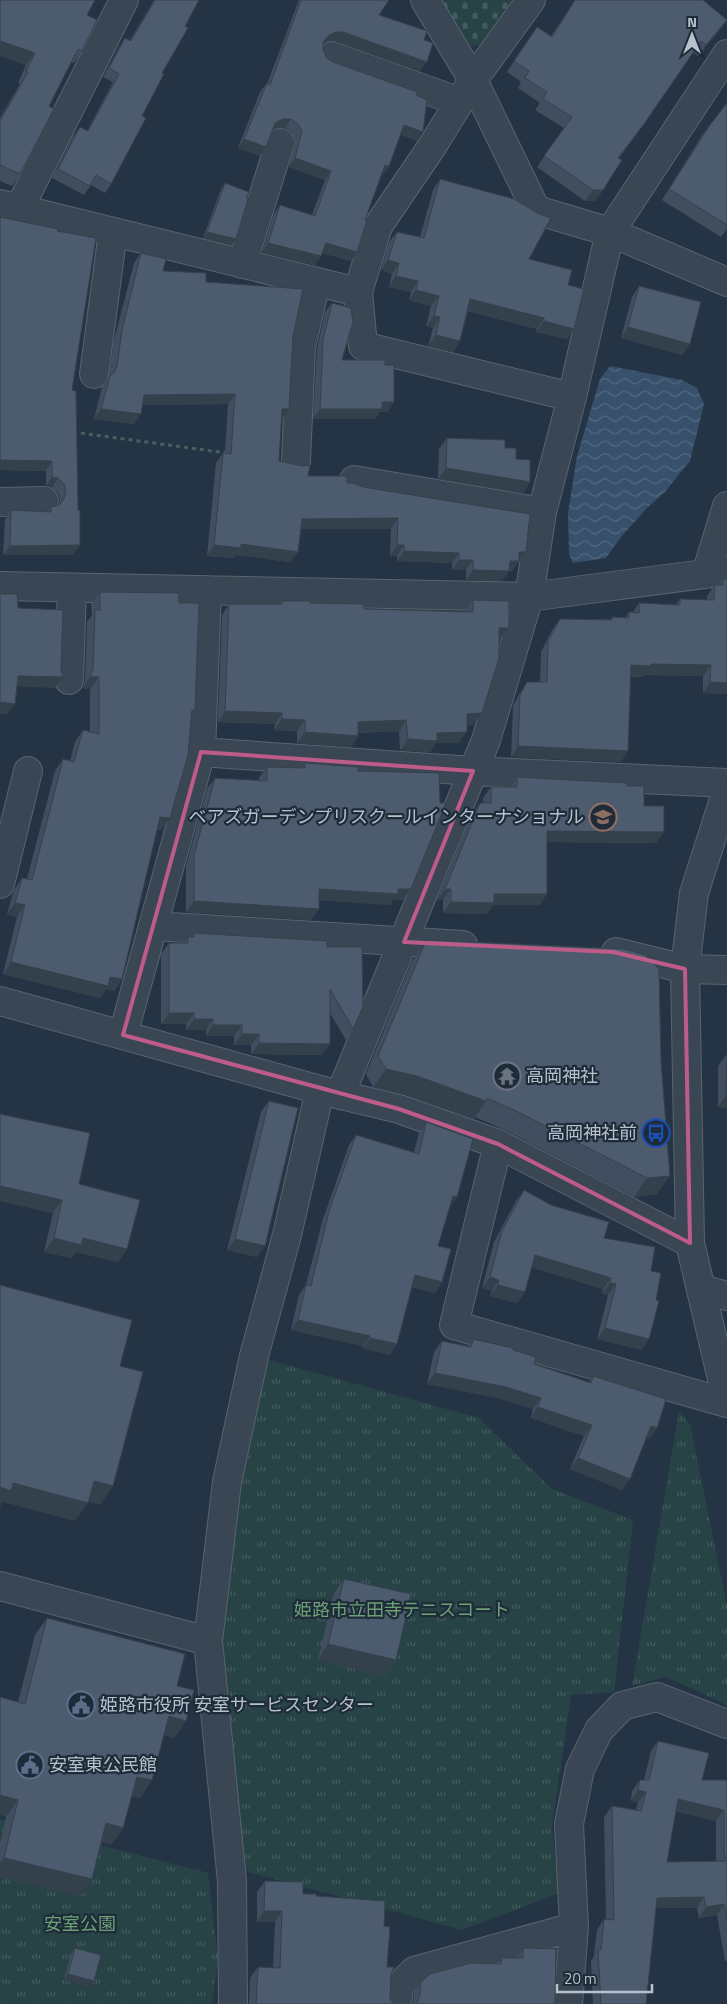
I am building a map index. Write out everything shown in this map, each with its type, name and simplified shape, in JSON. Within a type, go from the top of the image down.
[{"type":"street","points":[[124,0],[9,207],[358,292]]},
{"type":"street","points":[[425,0],[466,91],[536,210],[610,232],[727,282]]},
{"type":"street","points":[[531,0],[466,91],[378,226],[358,292],[363,346],[572,397]]},
{"type":"street","points":[[233,2004],[232,1881],[208,1641],[228,1482],[254,1356],[287,1235],[330,1093],[404,942],[486,740],[529,597],[542,512],[572,397],[610,232],[727,54]]},
{"type":"street","points":[[332,56],[466,91]]},
{"type":"street","points":[[242,264],[280,143]]},
{"type":"street","points":[[94,374],[113,232]]},
{"type":"street","points":[[296,462],[301,347],[316,282]]},
{"type":"street","points":[[354,480],[542,512]]},
{"type":"street","points":[[0,502],[44,501]]},
{"type":"street","points":[[0,586],[529,597],[717,572],[727,506]]},
{"type":"street","points":[[69,680],[72,588]]},
{"type":"street","points":[[122,1035],[202,752],[207,590]]},
{"type":"street","points":[[202,752],[473,771],[727,783]]},
{"type":"street","points":[[0,884],[9,806],[28,771]]},
{"type":"street","points":[[498,1144],[454,1325],[727,1402],[690,1243],[685,969],[694,893],[727,790]]},
{"type":"street","points":[[153,926],[489,946]]},
{"type":"street","points":[[594,951],[613,952],[685,969],[727,970]]},
{"type":"street","points":[[0,1001],[330,1093],[399,1109],[498,1144],[690,1243]]},
{"type":"street","points":[[701,1289],[727,1296]]},
{"type":"street","points":[[0,1586],[208,1641]]},
{"type":"street","points":[[568,2004],[574,1927],[569,1824],[580,1769],[600,1730],[622,1706],[657,1697],[727,1724]]},
{"type":"street","points":[[397,2004],[399,1986],[414,1971],[574,1927]]},
{"type":"path","points":[[69,432],[236,454]]},
{"type":"highlighted area","points":[[201,752],[473,771],[404,942],[613,952],[685,969],[690,1243],[498,1144],[399,1109],[123,1035]]},
{"type":"green space","points":[[441,0],[516,0],[482,45],[467,46]]},
{"type":"green space","name":"姫路市立田寺テニスコート","points":[[254,1356],[479,1418],[552,1489],[633,1520],[614,1692],[571,1695],[552,1827],[559,1893],[462,1930],[230,1867],[208,1641]]},
{"type":"green space","points":[[679,1411],[690,1424],[727,1606],[727,1705],[666,1677],[632,1686]]},
{"type":"green space","name":"安室公園","points":[[0,1819],[208,1873],[218,1960],[212,2004],[0,2004]]},
{"type":"water","points":[[610,366],[682,380],[697,388],[704,404],[690,461],[665,492],[647,508],[621,537],[606,558],[573,563],[569,554],[568,513],[577,456],[600,379]]},
{"type":"building","points":[[0,0],[95,0],[87,15],[97,20],[82,51],[78,49],[49,106],[54,109],[20,174],[0,165],[0,121],[28,72],[26,71],[35,53],[0,41]]},
{"type":"building","points":[[155,0],[199,0],[185,26],[188,28],[162,73],[164,74],[142,116],[146,118],[111,184],[96,175],[90,186],[58,169],[80,127],[88,131],[119,74],[109,68],[125,38],[131,41]]},
{"type":"building","points":[[301,0],[389,0],[379,15],[427,31],[424,40],[433,43],[427,62],[343,32],[335,32],[323,42],[323,50],[327,58],[333,62],[417,92],[416,95],[427,100],[423,132],[404,125],[389,166],[385,165],[365,220],[367,220],[357,252],[326,243],[321,256],[268,243],[280,205],[315,216],[331,171],[295,158],[302,131],[298,124],[291,119],[283,119],[275,123],[266,147],[244,139],[267,83],[270,85]]},
{"type":"building","points":[[575,0],[703,0],[727,20],[706,45],[701,41],[644,124],[618,158],[622,160],[603,190],[593,190],[544,156],[572,117],[543,99],[547,92],[525,78],[529,71],[514,61],[537,27],[552,37]]},
{"type":"building","points":[[727,103],[727,225],[669,189],[710,125]]},
{"type":"building","points":[[440,179],[514,199],[539,214],[551,218],[529,259],[572,270],[568,285],[584,289],[574,329],[544,321],[544,318],[470,299],[460,341],[436,335],[440,317],[434,316],[439,296],[416,290],[418,281],[396,276],[399,263],[388,260],[397,232],[424,238]]},
{"type":"building","points":[[225,183],[249,192],[236,239],[207,232]]},
{"type":"building","points":[[0,217],[96,238],[72,390],[76,391],[80,545],[10,546],[11,510],[51,512],[51,507],[59,505],[64,499],[66,491],[64,484],[58,478],[52,477],[52,461],[0,460]]},
{"type":"building","points":[[141,253],[166,259],[163,271],[206,273],[206,282],[303,289],[293,336],[289,409],[282,409],[279,461],[302,466],[310,465],[308,476],[347,476],[347,483],[363,487],[530,514],[526,552],[519,552],[519,561],[510,561],[509,571],[473,570],[473,560],[459,560],[459,553],[404,551],[404,545],[397,545],[398,518],[302,519],[298,552],[241,544],[241,548],[214,545],[223,453],[231,454],[235,394],[144,395],[141,414],[101,409],[110,376],[114,373],[117,366],[122,330]]},
{"type":"building","points":[[639,286],[701,302],[690,344],[628,327]]},
{"type":"building","points":[[332,303],[351,308],[353,322],[342,360],[385,360],[385,365],[394,365],[394,402],[382,402],[382,409],[320,409],[323,340]]},
{"type":"building","points":[[447,438],[505,440],[505,448],[516,448],[516,459],[530,460],[530,482],[446,468]]},
{"type":"building","points":[[723,579],[727,579],[727,683],[710,682],[711,665],[631,665],[628,751],[518,746],[520,695],[527,682],[547,682],[548,641],[560,619],[612,620],[612,617],[629,618],[629,612],[639,613],[639,603],[680,605],[680,599],[714,600],[715,585],[723,585]]},
{"type":"building","points":[[100,592],[179,593],[179,603],[199,603],[195,710],[192,710],[188,755],[170,818],[160,817],[122,979],[110,977],[108,986],[11,962],[25,905],[15,903],[22,878],[32,880],[63,759],[74,762],[83,730],[99,734],[99,677],[90,677],[93,669],[95,610],[100,610]]},
{"type":"building","points":[[0,594],[17,594],[18,608],[63,610],[61,669],[63,677],[18,676],[15,704],[0,702]]},
{"type":"building","points":[[473,600],[509,601],[509,624],[508,628],[499,628],[499,658],[482,713],[467,714],[467,732],[437,733],[437,741],[408,739],[406,720],[358,722],[358,736],[305,732],[305,720],[282,719],[282,713],[225,711],[229,604],[282,604],[282,601],[310,601],[310,603],[364,604],[364,609],[473,612]]},
{"type":"building","points":[[305,763],[358,767],[358,771],[439,773],[440,803],[446,803],[411,889],[398,889],[398,894],[319,889],[319,909],[194,901],[194,855],[215,778],[267,781],[267,767],[305,768]]},
{"type":"building","points":[[517,777],[627,783],[627,786],[644,786],[644,806],[664,806],[664,832],[547,831],[547,894],[494,894],[494,903],[451,902],[451,889],[445,889],[480,803],[491,803],[491,787],[517,787]]},
{"type":"building","points":[[194,933],[327,941],[327,947],[362,947],[363,1007],[353,1029],[330,989],[330,1044],[259,1043],[259,1034],[242,1034],[242,1025],[213,1025],[213,1019],[194,1019],[194,1013],[169,1013],[169,943],[188,943],[188,937],[194,937]]},
{"type":"building","name":"高岡神社","points":[[429,940],[624,949],[645,955],[659,969],[661,1061],[670,1176],[647,1178],[487,1098],[486,1101],[417,1076],[386,1069],[378,1056],[425,943]]},
{"type":"building","points":[[727,1054],[727,1095],[726,1095]]},
{"type":"building","points":[[269,1101],[298,1108],[265,1246],[235,1239]]},
{"type":"building","points":[[0,1114],[90,1133],[79,1184],[140,1200],[127,1249],[83,1238],[81,1245],[54,1238],[62,1200],[0,1186]]},
{"type":"building","points":[[426,1122],[473,1139],[457,1197],[453,1196],[438,1246],[451,1249],[442,1282],[415,1275],[397,1344],[298,1320],[306,1285],[311,1286],[329,1211],[356,1135],[419,1154]]},
{"type":"building","points":[[524,1190],[551,1205],[609,1222],[604,1238],[655,1247],[651,1271],[661,1273],[656,1300],[659,1301],[649,1339],[605,1328],[616,1284],[610,1283],[611,1278],[535,1255],[525,1292],[498,1285],[499,1280],[490,1277],[502,1231]]},
{"type":"building","points":[[0,1285],[132,1320],[120,1366],[143,1372],[113,1486],[94,1481],[88,1503],[13,1483],[11,1491],[0,1487]]},
{"type":"building","points":[[473,1339],[513,1348],[513,1350],[536,1357],[534,1364],[591,1383],[593,1376],[666,1399],[657,1428],[651,1426],[630,1479],[578,1458],[592,1425],[538,1407],[541,1398],[506,1387],[435,1373],[442,1341],[471,1347]]},
{"type":"building","points":[[344,1579],[411,1594],[396,1660],[328,1644]]},
{"type":"building","points":[[47,1618],[185,1654],[177,1686],[194,1690],[186,1721],[169,1716],[152,1780],[137,1777],[123,1828],[106,1823],[92,1879],[4,1858],[18,1800],[0,1795],[0,1697],[25,1704]]},
{"type":"building","points":[[658,1741],[709,1753],[702,1780],[727,1780],[727,1919],[724,1904],[706,1907],[704,1897],[657,1898],[646,2004],[601,2004],[598,1950],[601,1950],[604,1919],[614,1920],[612,1806],[641,1811],[646,1792],[638,1790],[640,1780],[649,1780]],"holes":[[[678,1799],[724,1810],[724,1851],[726,1861],[667,1862]]]},
{"type":"building","points":[[265,1881],[303,1882],[303,1894],[385,1901],[384,1926],[390,1927],[387,1967],[394,1967],[391,1974],[390,1999],[394,2004],[256,2004],[258,1967],[280,1968],[282,1911],[264,1911]]},
{"type":"building","points":[[75,1948],[101,1955],[94,1981],[68,1974]]},
{"type":"building","points":[[523,1949],[556,1949],[555,2004],[415,2004],[420,1995],[421,1982],[430,1974],[471,1963],[501,1964],[502,1958],[523,1958]]},
{"type":"place","name":"ベアズガーデンプリスクールインターナショナル","points":[[603,817]]},
{"type":"place","name":"高岡神社","points":[[507,1076]]},
{"type":"place","name":"高岡神社前","points":[[656,1133]]},
{"type":"place","name":"姫路市役所 安室サービスセンター","points":[[81,1705]]},
{"type":"place","name":"安室東公民館","points":[[30,1765]]}]
